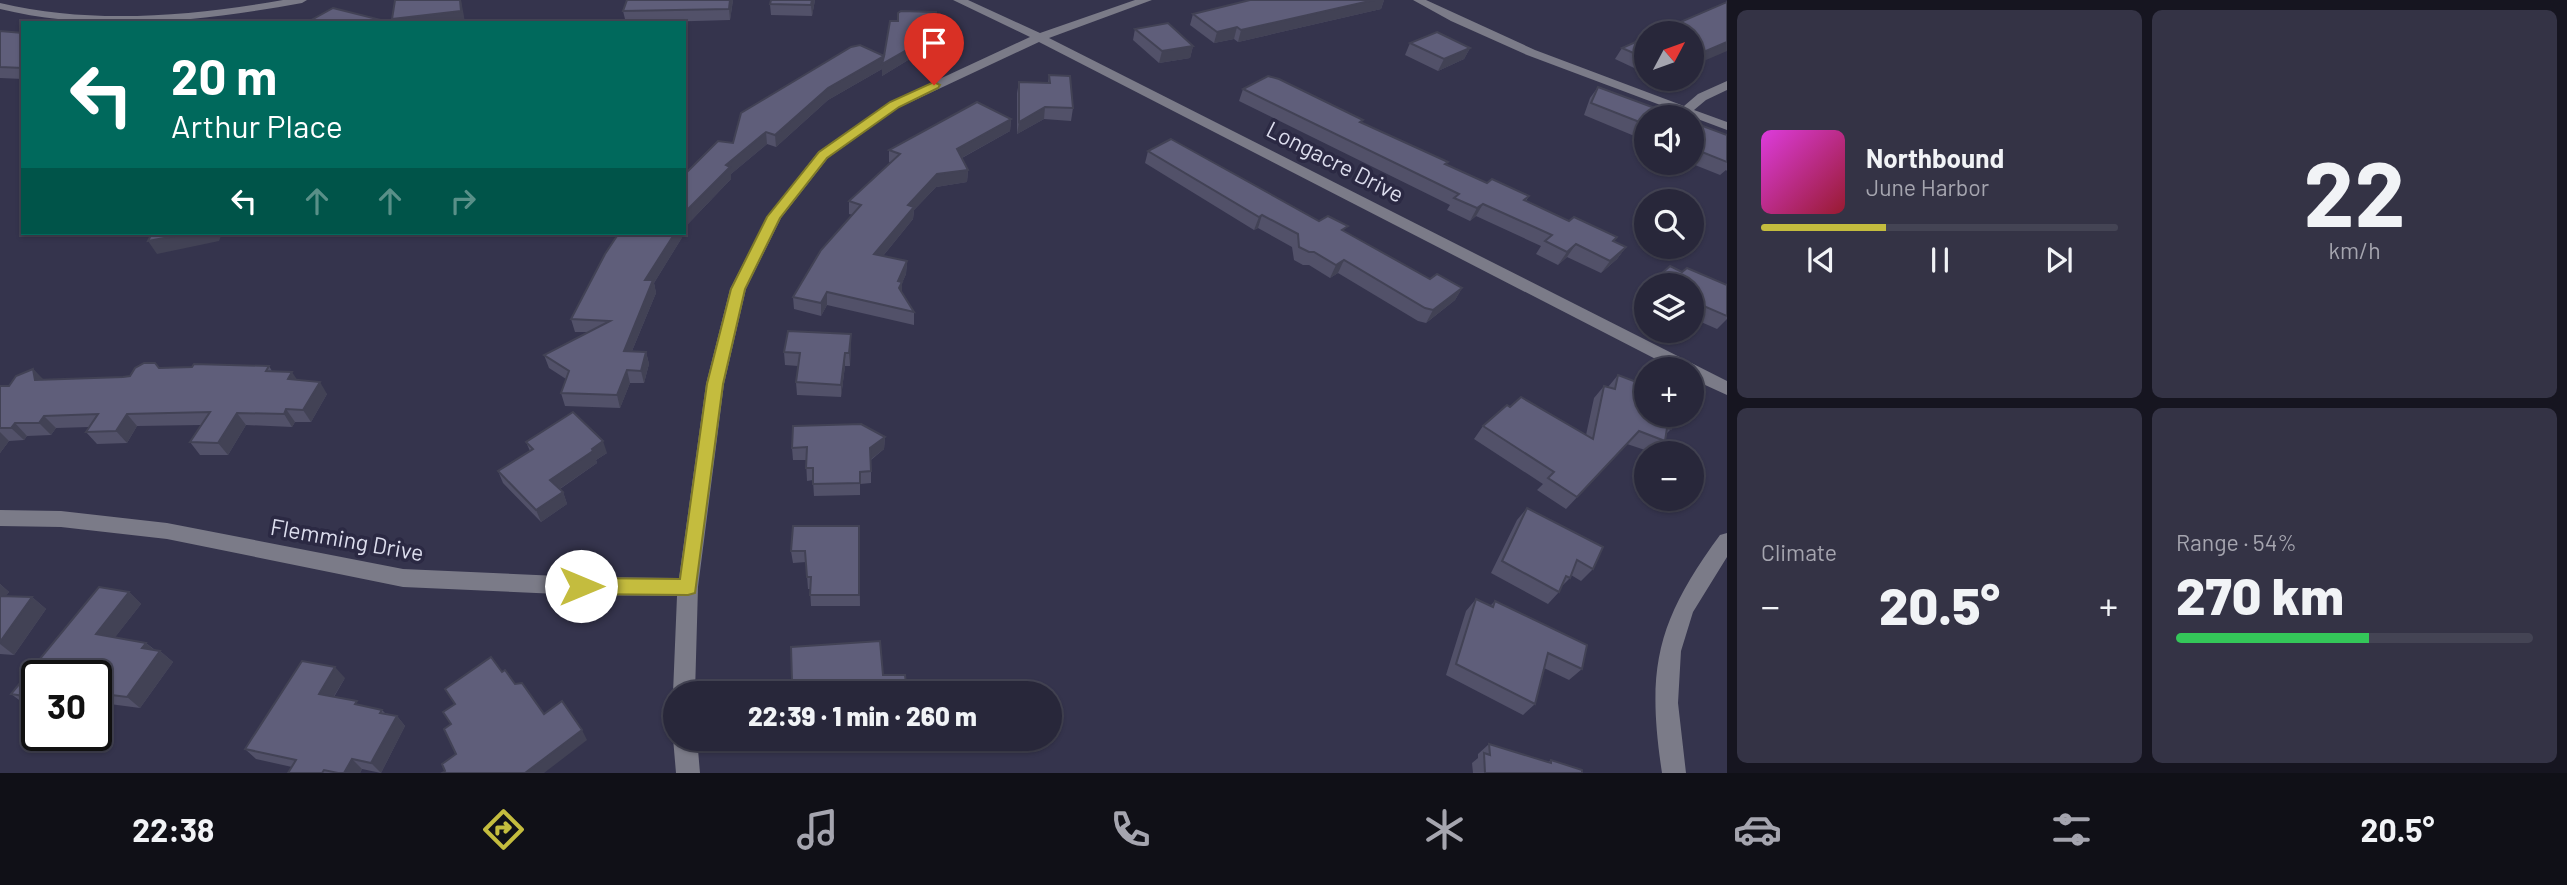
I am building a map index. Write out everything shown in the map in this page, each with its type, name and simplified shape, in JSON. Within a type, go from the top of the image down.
[{"type":"street","points":[[0,6],[57,17],[105,19],[183,16],[302,0]]},
{"type":"street","name":"Longacre Drive","points":[[958,0],[996,15],[1664,357]]},
{"type":"street","points":[[684,681],[688,587],[715,384],[738,289],[774,217],[823,155],[894,105],[1038,38],[1147,0]]},
{"type":"street","points":[[1418,0],[1474,28],[1673,105]]},
{"type":"street","points":[[238,21],[241,9]]},
{"type":"street","points":[[1692,105],[1727,85]]},
{"type":"street","points":[[1704,117],[1727,126]]},
{"type":"street","name":"Longacre Drive","points":[[1704,377],[1727,389]]},
{"type":"street","name":"Flemming Drive","points":[[0,517],[61,519],[167,531],[403,578],[581,586],[688,587]]},
{"type":"street","points":[[1674,773],[1669,745],[1666,680],[1674,632],[1695,588],[1727,541]]},
{"type":"street","points":[[686,751],[688,773]]},
{"type":"building","points":[[395,0],[460,0],[461,11],[392,19]]},
{"type":"building","points":[[627,0],[730,0],[729,9],[623,11]]},
{"type":"building","points":[[771,0],[812,0],[811,5],[770,4]]},
{"type":"building","points":[[1250,0],[1374,0],[1241,30],[1237,27],[1217,32],[1193,14]]},
{"type":"building","points":[[1727,2],[1727,42],[1704,52],[1704,21],[1683,21]]},
{"type":"building","points":[[333,8],[385,21],[310,21]]},
{"type":"building","points":[[901,11],[936,12],[934,43],[919,43],[882,64],[890,21],[898,21],[898,13]]},
{"type":"building","points":[[1168,23],[1193,46],[1162,51],[1135,29]]},
{"type":"building","points":[[0,31],[21,33],[21,68],[0,67]]},
{"type":"building","points":[[1437,32],[1470,48],[1444,59],[1410,43]]},
{"type":"building","points":[[1634,43],[1634,53],[1622,48]]},
{"type":"building","points":[[860,45],[884,56],[828,88],[775,135],[766,132],[726,165],[730,167],[686,211],[686,173],[718,141],[733,143],[741,113],[851,47]]},
{"type":"building","points":[[1049,75],[1070,76],[1073,108],[1045,107],[1019,122],[1019,82],[1050,83]]},
{"type":"building","points":[[1268,76],[1448,162],[1445,164],[1487,183],[1492,179],[1529,196],[1524,200],[1569,221],[1574,217],[1617,237],[1613,241],[1626,247],[1610,261],[1576,244],[1567,252],[1545,241],[1552,235],[1483,204],[1477,208],[1454,198],[1459,194],[1243,89]]},
{"type":"building","points":[[1598,87],[1647,105],[1634,105],[1634,120],[1591,103]]},
{"type":"building","points":[[977,102],[1011,119],[957,149],[968,170],[937,174],[908,205],[914,207],[874,254],[907,261],[898,281],[902,282],[899,288],[914,312],[827,292],[821,303],[793,297],[821,250],[861,205],[849,201],[900,154],[889,150]]},
{"type":"building","points":[[1704,126],[1727,135],[1727,162],[1704,153]]},
{"type":"building","points":[[1171,139],[1319,221],[1328,216],[1348,226],[1342,230],[1430,279],[1437,274],[1462,288],[1433,310],[1425,308],[1344,260],[1336,265],[1299,247],[1298,234],[1262,215],[1259,217],[1148,151]]},
{"type":"building","points":[[151,235],[180,235],[148,241]]},
{"type":"building","points":[[618,235],[674,235],[645,280],[653,280],[624,351],[646,352],[641,371],[627,370],[617,395],[561,393],[569,371],[544,355],[610,321],[571,319]]},
{"type":"building","points":[[1670,266],[1682,272],[1687,268],[1699,273],[1662,273]]},
{"type":"building","points":[[1704,275],[1727,285],[1727,316],[1704,306]]},
{"type":"building","points":[[788,331],[851,334],[849,353],[845,353],[841,385],[796,382],[800,353],[784,352]]},
{"type":"building","points":[[144,363],[155,363],[159,368],[192,367],[194,364],[269,366],[266,371],[292,372],[288,379],[320,382],[303,410],[286,409],[284,414],[237,413],[218,443],[190,442],[210,412],[127,414],[116,431],[86,432],[98,414],[44,416],[39,423],[15,423],[11,428],[0,428],[0,386],[9,386],[16,376],[33,369],[35,380],[123,377],[130,376],[135,368]]},
{"type":"building","points":[[1618,375],[1634,381],[1634,427],[1671,427],[1671,429],[1667,428],[1665,441],[1639,431],[1577,497],[1548,478],[1554,472],[1483,426],[1507,405],[1510,407],[1521,397],[1593,439],[1604,386],[1615,389]]},
{"type":"building","points":[[573,412],[603,441],[592,449],[593,451],[550,480],[563,492],[536,510],[498,471],[533,449],[526,442]]},
{"type":"building","points":[[861,424],[885,437],[870,448],[871,471],[860,472],[860,483],[813,484],[813,468],[806,468],[807,447],[792,448],[793,426]]},
{"type":"building","points":[[1527,508],[1603,547],[1593,569],[1577,560],[1570,578],[1566,576],[1559,592],[1502,561]]},
{"type":"building","points":[[793,526],[859,526],[859,595],[810,595],[811,577],[807,577],[805,551],[791,551]]},
{"type":"building","points":[[99,587],[129,592],[96,634],[146,643],[142,648],[160,651],[127,697],[112,695],[112,660],[39,660]]},
{"type":"building","points":[[0,596],[32,597],[0,642]]},
{"type":"building","points":[[1476,599],[1493,607],[1495,601],[1587,645],[1582,669],[1548,653],[1535,704],[1456,664]]},
{"type":"building","points":[[880,641],[883,675],[905,675],[906,681],[792,681],[791,647]]},
{"type":"building","points":[[491,657],[515,684],[522,683],[544,714],[562,701],[582,730],[525,773],[442,773],[445,771],[442,764],[456,754],[444,729],[451,724],[443,712],[455,704],[445,689]]},
{"type":"building","points":[[302,661],[335,667],[319,694],[357,701],[355,704],[397,716],[371,763],[352,759],[344,773],[324,770],[322,773],[288,773],[296,760],[245,749]]},
{"type":"building","points":[[21,682],[21,696],[11,694]]},
{"type":"building","points":[[1489,744],[1551,763],[1551,760],[1582,770],[1582,773],[1485,773],[1484,753],[1490,755]]},
{"type":"route","points":[[581,586],[688,587],[715,384],[738,289],[774,217],[823,155],[894,105],[934,85]]}]
